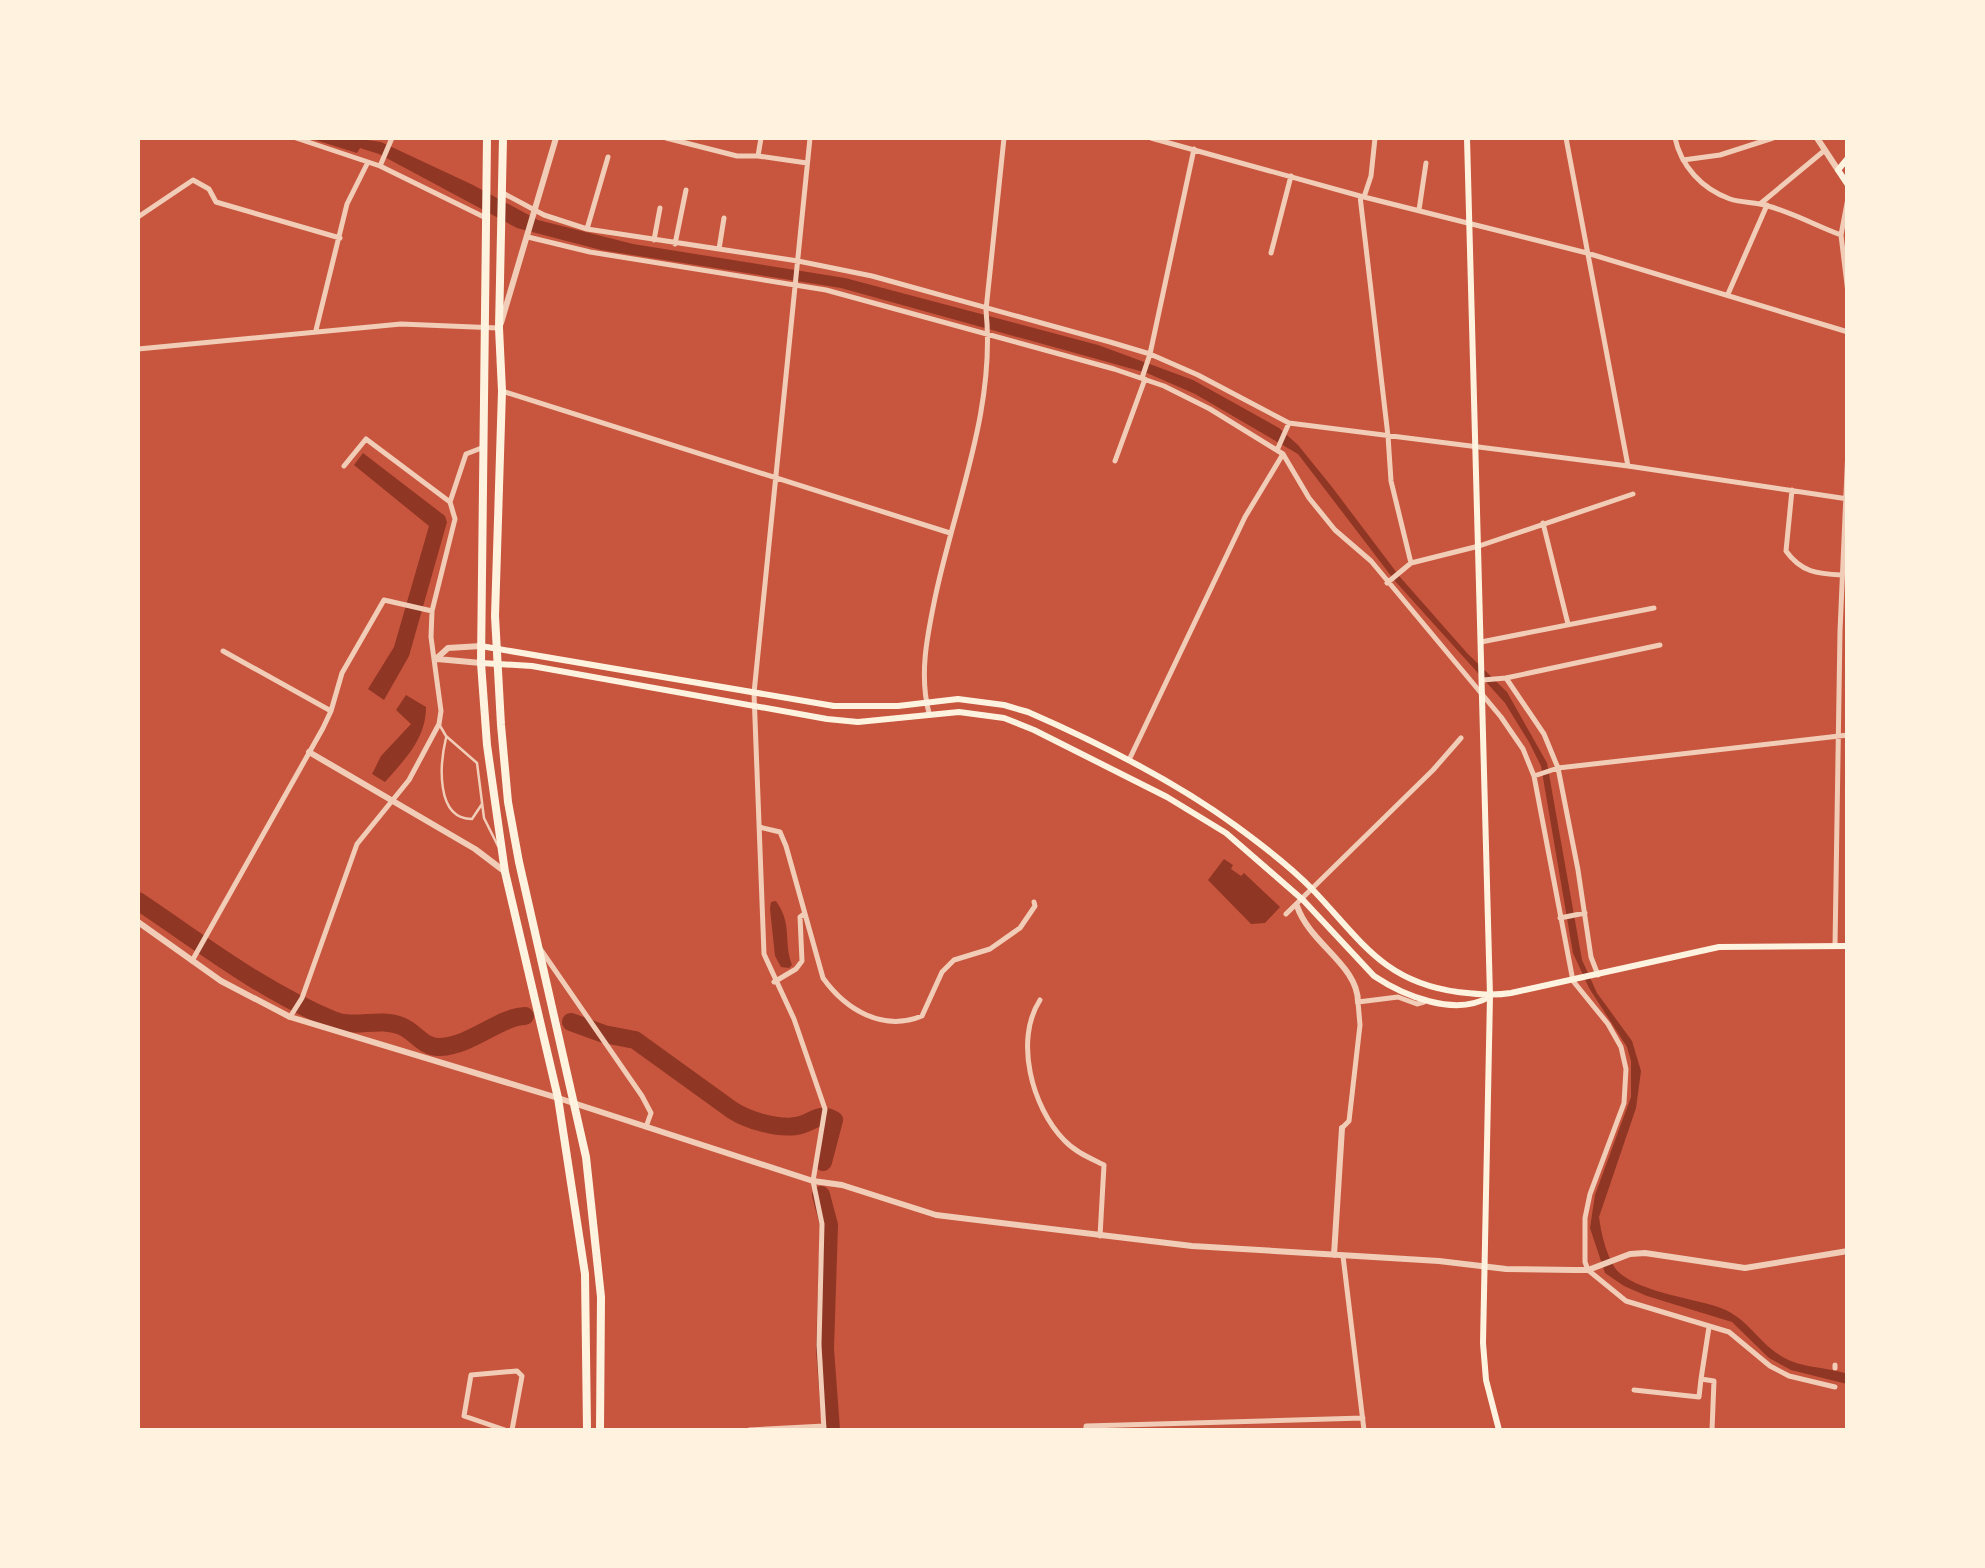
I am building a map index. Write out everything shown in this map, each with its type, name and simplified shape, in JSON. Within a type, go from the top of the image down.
[{"type":"highway","points":[[488,138],[481,646],[487,745],[505,872],[558,1098],[585,1274],[587,1430]]},
{"type":"highway","points":[[503,138],[499,328],[502,391],[495,616],[508,802],[574,1103],[596,1240],[602,1335],[600,1430]]},
{"type":"main road","points":[[1468,138],[1490,996],[1483,1343],[1486,1380],[1500,1430]]},
{"type":"main road","points":[[1848,158],[1838,170],[1848,185]]},
{"type":"main road","points":[[481,646],[834,706],[869,708],[958,698],[1004,705],[1049,722],[1206,805],[1251,837],[1312,890],[1356,940],[1394,972],[1440,989],[1490,996],[1719,947],[1848,946]]},
{"type":"main road","points":[[481,664],[547,669],[858,722],[929,714],[1004,718],[1196,813],[1252,854],[1374,976],[1404,994],[1475,1005],[1490,996]]},
{"type":"street","points":[[296,138],[382,163],[486,217]]},
{"type":"street","points":[[138,349],[401,324],[499,328],[556,138]]},
{"type":"street","points":[[666,138],[737,156],[808,163]]},
{"type":"street","points":[[718,150],[719,138]]},
{"type":"street","points":[[758,156],[761,138]]},
{"type":"street","points":[[749,1430],[824,1428],[819,1345],[822,1224],[813,1181],[825,1110],[794,1018],[764,954],[754,693],[810,138]]},
{"type":"street","points":[[929,714],[926,648],[984,398],[989,334],[986,312],[1004,138]]},
{"type":"street","points":[[1151,138],[1587,253],[1848,332]]},
{"type":"street","points":[[1114,462],[1150,356],[1189,138]]},
{"type":"street","points":[[1376,138],[1371,176],[1362,196],[1390,481],[1412,563]]},
{"type":"street","points":[[1566,138],[1628,466]]},
{"type":"street","points":[[1675,138],[1683,160],[1707,188],[1732,199],[1763,204],[1841,235]]},
{"type":"street","points":[[1683,160],[1688,156],[1720,155],[1773,138]]},
{"type":"street","points":[[1817,138],[1838,170]]},
{"type":"street","points":[[382,163],[391,140]]},
{"type":"street","points":[[1728,294],[1763,204],[1825,150]]},
{"type":"street","points":[[587,229],[608,157]]},
{"type":"street","points":[[316,331],[347,204],[368,162]]},
{"type":"street","points":[[1418,210],[1426,164]]},
{"type":"street","points":[[1271,253],[1291,176]]},
{"type":"street","points":[[138,217],[194,180],[209,190],[216,202],[340,238]]},
{"type":"street","points":[[675,244],[686,190]]},
{"type":"street","points":[[501,195],[535,214],[587,229],[872,276],[986,312],[1150,356],[1289,425],[1628,466],[1846,499]]},
{"type":"street","points":[[1848,198],[1841,235],[1848,293]]},
{"type":"street","points":[[654,240],[660,208]]},
{"type":"street","points":[[719,250],[724,218]]},
{"type":"street","points":[[529,236],[590,252],[795,282],[1143,377],[1280,449],[1323,516],[1371,561],[1484,695],[1523,749],[1534,776],[1573,981],[1608,1024],[1626,1070],[1624,1103],[1588,1206],[1585,1243],[1592,1269],[1602,1284],[1626,1301],[1728,1332],[1788,1376],[1835,1387]]},
{"type":"street","points":[[502,391],[950,532]]},
{"type":"street","points":[[1127,762],[1289,425]]},
{"type":"street","points":[[293,1013],[302,998],[357,844],[393,802],[422,757],[441,711],[429,610],[456,519],[450,502],[366,439],[344,466]]},
{"type":"street","points":[[450,502],[466,454],[484,447]]},
{"type":"street","points":[[1835,946],[1848,448]]},
{"type":"street","points":[[1792,490],[1786,551],[1795,564],[1807,571],[1842,574]]},
{"type":"street","points":[[1388,582],[1412,563],[1478,546],[1633,494]]},
{"type":"street","points":[[1543,524],[1568,624]]},
{"type":"street","points":[[192,961],[310,752],[331,712],[342,673],[384,600],[429,610]]},
{"type":"street","points":[[1481,642],[1654,608]]},
{"type":"street","points":[[1483,680],[1660,645]]},
{"type":"street","points":[[436,659],[448,648],[481,646]]},
{"type":"street","points":[[223,651],[331,712]]},
{"type":"street","points":[[436,659],[481,664]]},
{"type":"street","points":[[1506,678],[1544,734],[1556,769],[1581,914],[1598,975]]},
{"type":"street","points":[[1534,776],[1556,769],[1848,735]]},
{"type":"street","points":[[1286,914],[1462,738]]},
{"type":"street","points":[[310,752],[474,849],[505,872]]},
{"type":"street","points":[[758,828],[780,832],[818,965],[830,987],[876,1022],[922,1016],[942,972],[954,960],[990,949],[1020,928],[1034,902]]},
{"type":"street","points":[[1300,902],[1304,926],[1351,975],[1358,991],[1360,1024],[1348,1121],[1342,1128],[1334,1255]]},
{"type":"street","points":[[774,982],[802,961],[799,930],[804,914]]},
{"type":"street","points":[[1562,918],[1581,914]]},
{"type":"street","points":[[138,922],[221,981],[293,1013],[813,1181],[842,1185],[936,1216],[1100,1236],[1486,1266],[1592,1269],[1630,1254],[1644,1253],[1745,1268],[1848,1251]]},
{"type":"street","points":[[538,946],[642,1096],[650,1112],[646,1127]]},
{"type":"street","points":[[1358,1002],[1398,997],[1417,1004],[1430,1000]]},
{"type":"street","points":[[1040,1000],[1034,1009],[1029,1042],[1030,1070],[1045,1114],[1062,1138],[1075,1150],[1104,1165],[1100,1236]]},
{"type":"street","points":[[1343,1256],[1364,1430]]},
{"type":"street","points":[[1634,1390],[1699,1397],[1709,1327]]},
{"type":"street","points":[[517,1371],[522,1376],[508,1430],[464,1416],[471,1375],[517,1371]]},
{"type":"street","points":[[1702,1379],[1714,1381],[1712,1430]]},
{"type":"street","points":[[1086,1430],[1086,1426],[1363,1418]]},
{"type":"lane","points":[[438,724],[477,763],[484,818],[502,851]]},
{"type":"lane","points":[[446,736],[440,770],[450,810],[461,818],[472,819],[482,802]]},
{"type":"shaded area","points":[[309,138],[381,142],[538,220],[633,244],[845,278],[1098,345],[1193,380],[1279,428],[1298,445],[1400,577],[1507,692],[1547,763],[1582,960],[1597,993],[1632,1041],[1641,1071],[1636,1108],[1599,1217],[1604,1243],[1615,1268],[1647,1288],[1726,1310],[1781,1356],[1847,1374],[1847,1384],[1791,1370],[1769,1358],[1732,1322],[1647,1296],[1605,1273],[1590,1228],[1595,1195],[1631,1097],[1631,1061],[1627,1047],[1589,988],[1573,953],[1541,766],[1505,703],[1395,581],[1298,454],[1195,394],[1147,373],[841,288],[601,250],[517,228],[379,154],[360,148],[357,153]]},
{"type":"shaded area","points":[[363,453],[445,516],[447,522],[409,656],[384,700],[368,689],[394,647],[429,526],[354,465]]},
{"type":"shaded area","points":[[406,695],[426,707],[425,718],[413,748],[385,782],[372,774],[381,756],[411,724],[396,710]]},
{"type":"shaded area","points":[[1224,859],[1233,865],[1231,869],[1241,876],[1244,873],[1280,907],[1265,923],[1251,924],[1208,880]]},
{"type":"shaded area","points":[[776,901],[786,925],[792,965],[789,968],[781,967],[775,956],[770,909],[771,902]]},
{"type":"waterway","points":[[138,901],[257,981],[333,1020],[393,1024],[406,1028],[429,1045],[440,1047],[525,1016]]},
{"type":"waterway","points":[[571,1022],[635,1040],[732,1110],[754,1120],[788,1127],[819,1117],[834,1120],[823,1162]]},
{"type":"waterway","points":[[821,1195],[829,1225],[825,1349],[831,1430]]}]
